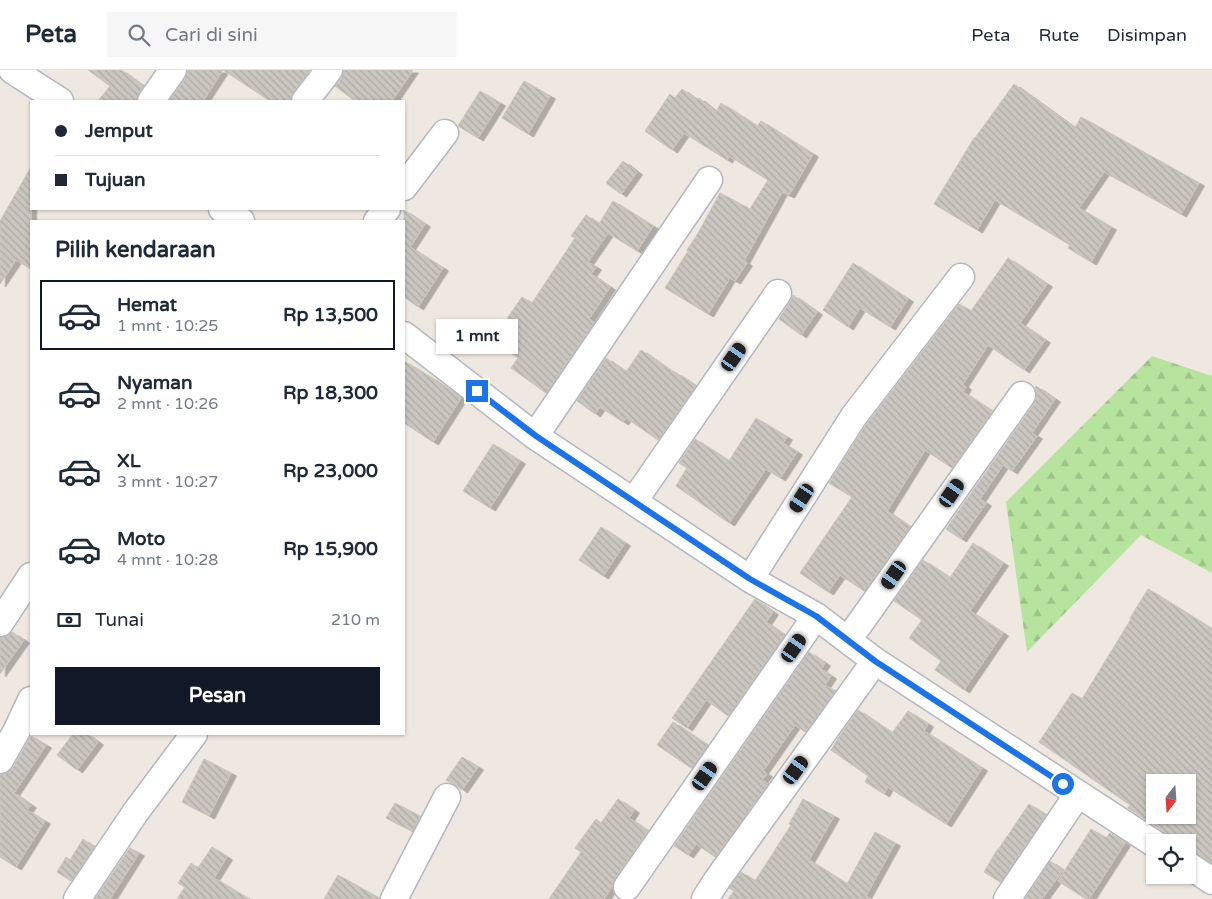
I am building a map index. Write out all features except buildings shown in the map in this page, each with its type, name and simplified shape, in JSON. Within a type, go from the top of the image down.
[{"type":"street","points":[[152,100],[173,70]]},
{"type":"street","points":[[306,100],[328,70]]},
{"type":"street","points":[[17,71],[59,100]]},
{"type":"street","points":[[405,186],[445,133]]},
{"type":"street","points":[[536,436],[709,180]]},
{"type":"street","points":[[224,210],[239,220]]},
{"type":"street","points":[[378,220],[386,210]]},
{"type":"street","points":[[750,579],[854,416],[961,276]]},
{"type":"street","points":[[634,502],[778,292]]},
{"type":"street","points":[[405,336],[536,436],[750,579],[816,616],[875,661],[1146,838]]},
{"type":"street","points":[[848,640],[1022,395]]},
{"type":"street","points":[[0,623],[30,578]]},
{"type":"street","points":[[628,888],[816,616]]},
{"type":"street","points":[[705,899],[875,661]]},
{"type":"street","points":[[0,760],[30,702]]},
{"type":"street","points":[[77,899],[135,813],[193,735]]},
{"type":"street","points":[[1007,899],[1078,794]]},
{"type":"street","points":[[394,899],[447,797]]},
{"type":"street","points":[[1196,870],[1212,881]]},
{"type":"green space","points":[[1152,356],[1212,376],[1212,573],[1141,535],[1027,652],[1006,502]]},
{"type":"route","points":[[477,391],[536,436],[750,579],[816,616],[875,661],[1063,784]]}]
